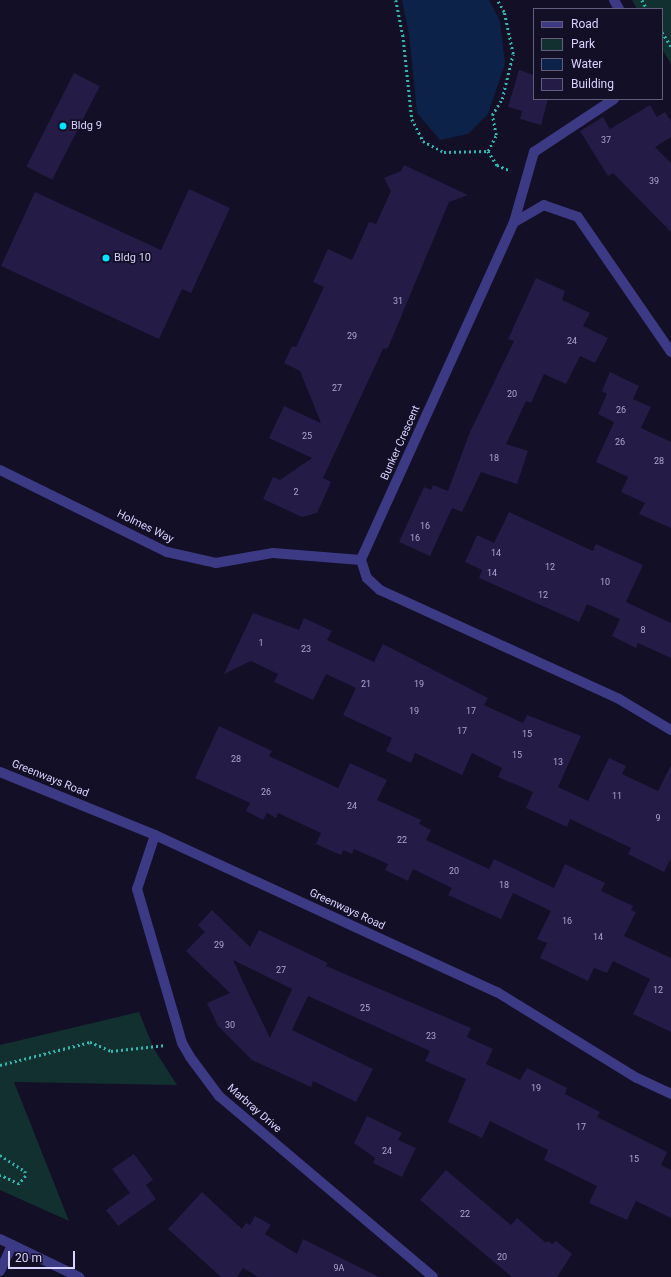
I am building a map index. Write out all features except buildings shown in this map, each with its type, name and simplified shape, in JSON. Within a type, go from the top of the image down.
[{"type":"street","name":"Bunker Crescent","points":[[362,560],[514,222],[534,152],[612,100]]},
{"type":"street","points":[[514,222],[544,205],[578,217],[671,352]]},
{"type":"street","name":"Holmes Way","points":[[0,470],[167,552],[216,563],[273,553],[362,560]]},
{"type":"street","points":[[362,560],[367,578],[380,590],[619,699],[671,730]]},
{"type":"street","name":"Greenways Road","points":[[0,772],[155,835],[497,992],[637,1078],[671,1094]]},
{"type":"street","name":"Marbray Drive","points":[[155,835],[137,889],[182,1043],[219,1096],[432,1277]]},
{"type":"street","points":[[0,1239],[79,1277]]},
{"type":"street","points":[[0,1272],[12,1245]]},
{"type":"path","points":[[396,0],[403,35],[412,119],[423,141],[444,152],[488,151]]},
{"type":"path","points":[[488,151],[496,135],[492,115],[502,99],[513,54],[504,12],[497,0]]},
{"type":"path","points":[[663,34],[671,46]]},
{"type":"path","points":[[488,151],[497,165],[526,179]]},
{"type":"path","points":[[0,1065],[90,1042],[111,1051],[182,1043]]},
{"type":"path","points":[[0,1155],[25,1171],[26,1176],[19,1184],[0,1175]]},
{"type":"green space","points":[[632,0],[671,0],[671,64],[663,51],[663,8],[636,8]]},
{"type":"green space","points":[[139,1012],[154,1049],[177,1085],[14,1082],[69,1221],[0,1190],[0,1045]]},
{"type":"water","points":[[402,0],[489,0],[500,21],[505,64],[488,114],[468,134],[440,140],[417,113],[409,34]]},
{"type":"place","name":"Bldg 9","points":[[63,126]]},
{"type":"place","name":"Bldg 10","points":[[106,258]]}]
